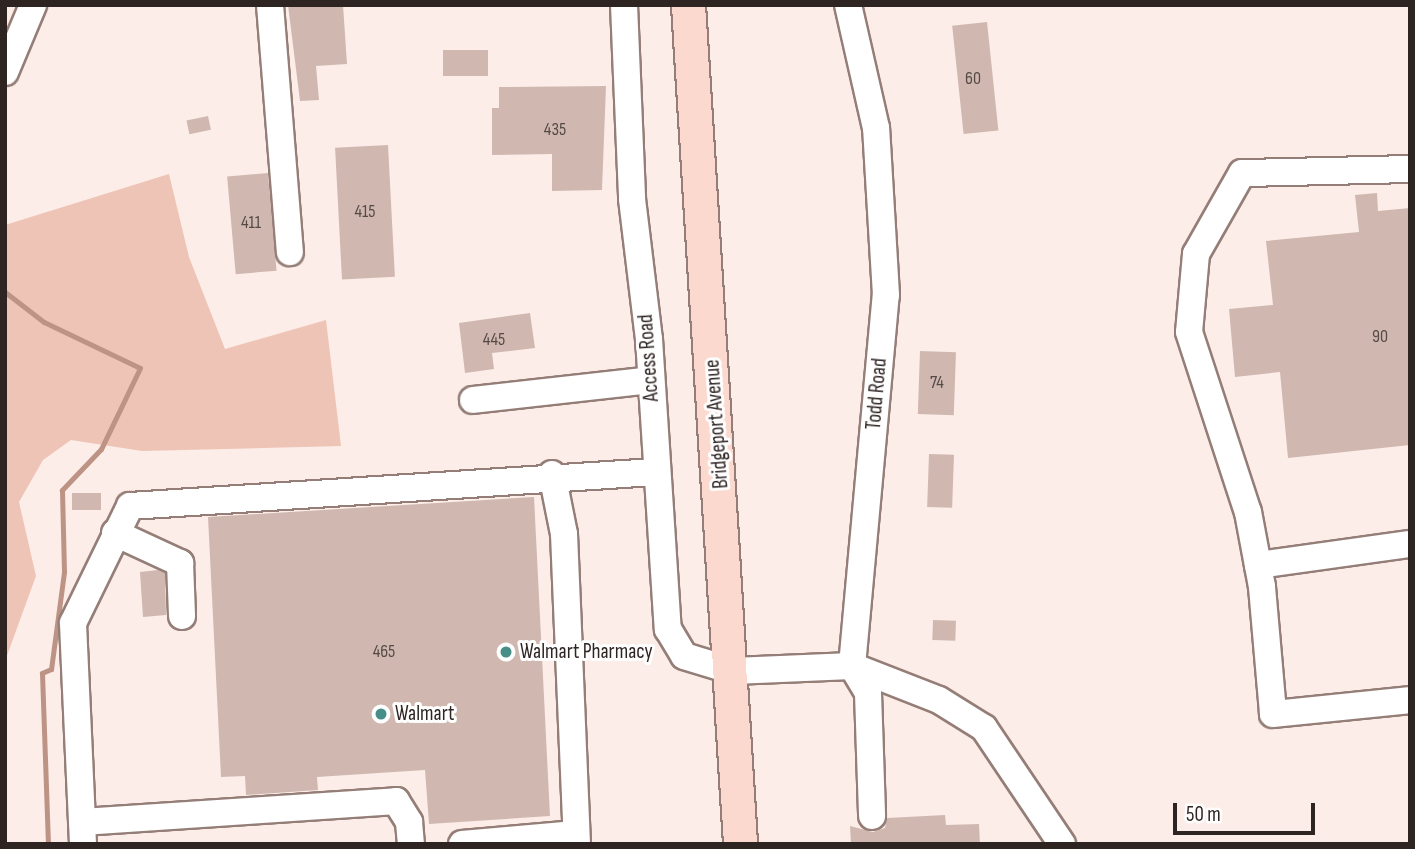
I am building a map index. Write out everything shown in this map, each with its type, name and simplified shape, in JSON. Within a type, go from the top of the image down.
[{"type":"main road","name":"Bridgeport Avenue","points":[[688,5],[733,671],[740,844]]},
{"type":"street","points":[[5,72],[33,5]]},
{"type":"street","points":[[270,5],[290,252]]},
{"type":"street","name":"Access Road","points":[[624,5],[632,199],[651,380],[655,472],[668,629],[684,656],[733,671]]},
{"type":"street","name":"Todd Road","points":[[848,5],[876,128],[886,295],[852,666]]},
{"type":"street","points":[[1410,169],[1241,173],[1196,254],[1189,332],[1248,512],[1258,565],[1273,714],[1410,700]]},
{"type":"street","points":[[473,400],[651,380]]},
{"type":"street","points":[[411,844],[409,822],[396,801],[82,833],[73,623],[130,506],[552,474],[655,472]]},
{"type":"street","points":[[462,844],[577,839],[564,534],[552,474]]},
{"type":"street","points":[[115,533],[180,563],[182,616]]},
{"type":"street","points":[[1258,565],[1410,544]]},
{"type":"street","points":[[852,666],[868,692],[872,816]]},
{"type":"street","points":[[733,671],[852,666],[939,700],[984,728],[1062,844]]},
{"type":"shaded area","points":[[169,174],[189,257],[225,349],[326,320],[341,446],[142,451],[71,440],[43,460],[19,502],[36,576],[5,661],[5,225]]},
{"type":"building","points":[[288,5],[343,5],[347,64],[316,66],[319,100],[300,101]]},
{"type":"building","points":[[987,22],[998,130],[964,134],[952,26]]},
{"type":"building","points":[[443,50],[488,50],[488,76],[443,76]]},
{"type":"building","points":[[606,86],[602,190],[552,191],[552,154],[492,155],[492,108],[499,108],[499,87]]},
{"type":"building","points":[[208,116],[211,130],[189,134],[186,121]]},
{"type":"building","points":[[388,145],[395,277],[342,280],[335,148]]},
{"type":"building","points":[[268,173],[277,271],[236,274],[227,177]]},
{"type":"building","points":[[1377,193],[1378,211],[1410,208],[1410,445],[1288,458],[1280,372],[1235,377],[1229,309],[1273,305],[1266,241],[1359,232],[1355,195]]},
{"type":"building","points":[[530,313],[535,348],[492,353],[494,369],[465,373],[459,323]]},
{"type":"building","points":[[920,351],[956,352],[954,415],[918,414]]},
{"type":"building","points":[[929,454],[954,455],[952,508],[927,507]]},
{"type":"building","points":[[72,493],[101,493],[101,510],[72,510]]},
{"type":"building","name":"Walmart","points":[[534,497],[550,816],[429,824],[425,770],[317,777],[318,790],[246,795],[245,776],[221,777],[208,517]]},
{"type":"building","points":[[158,570],[165,573],[166,615],[143,617],[140,572]]},
{"type":"building","points":[[933,620],[956,621],[955,641],[932,640]]},
{"type":"building","points":[[945,815],[946,825],[979,824],[980,844],[851,844],[850,826],[873,832],[885,828],[887,818]]},
{"type":"waterway","points":[[5,292],[44,322],[140,368],[101,449],[62,490],[64,572],[51,669],[42,673],[48,844]]},
{"type":"place","name":"Walmart Pharmacy","points":[[506,652]]},
{"type":"place","name":"Walmart","points":[[381,714]]}]
